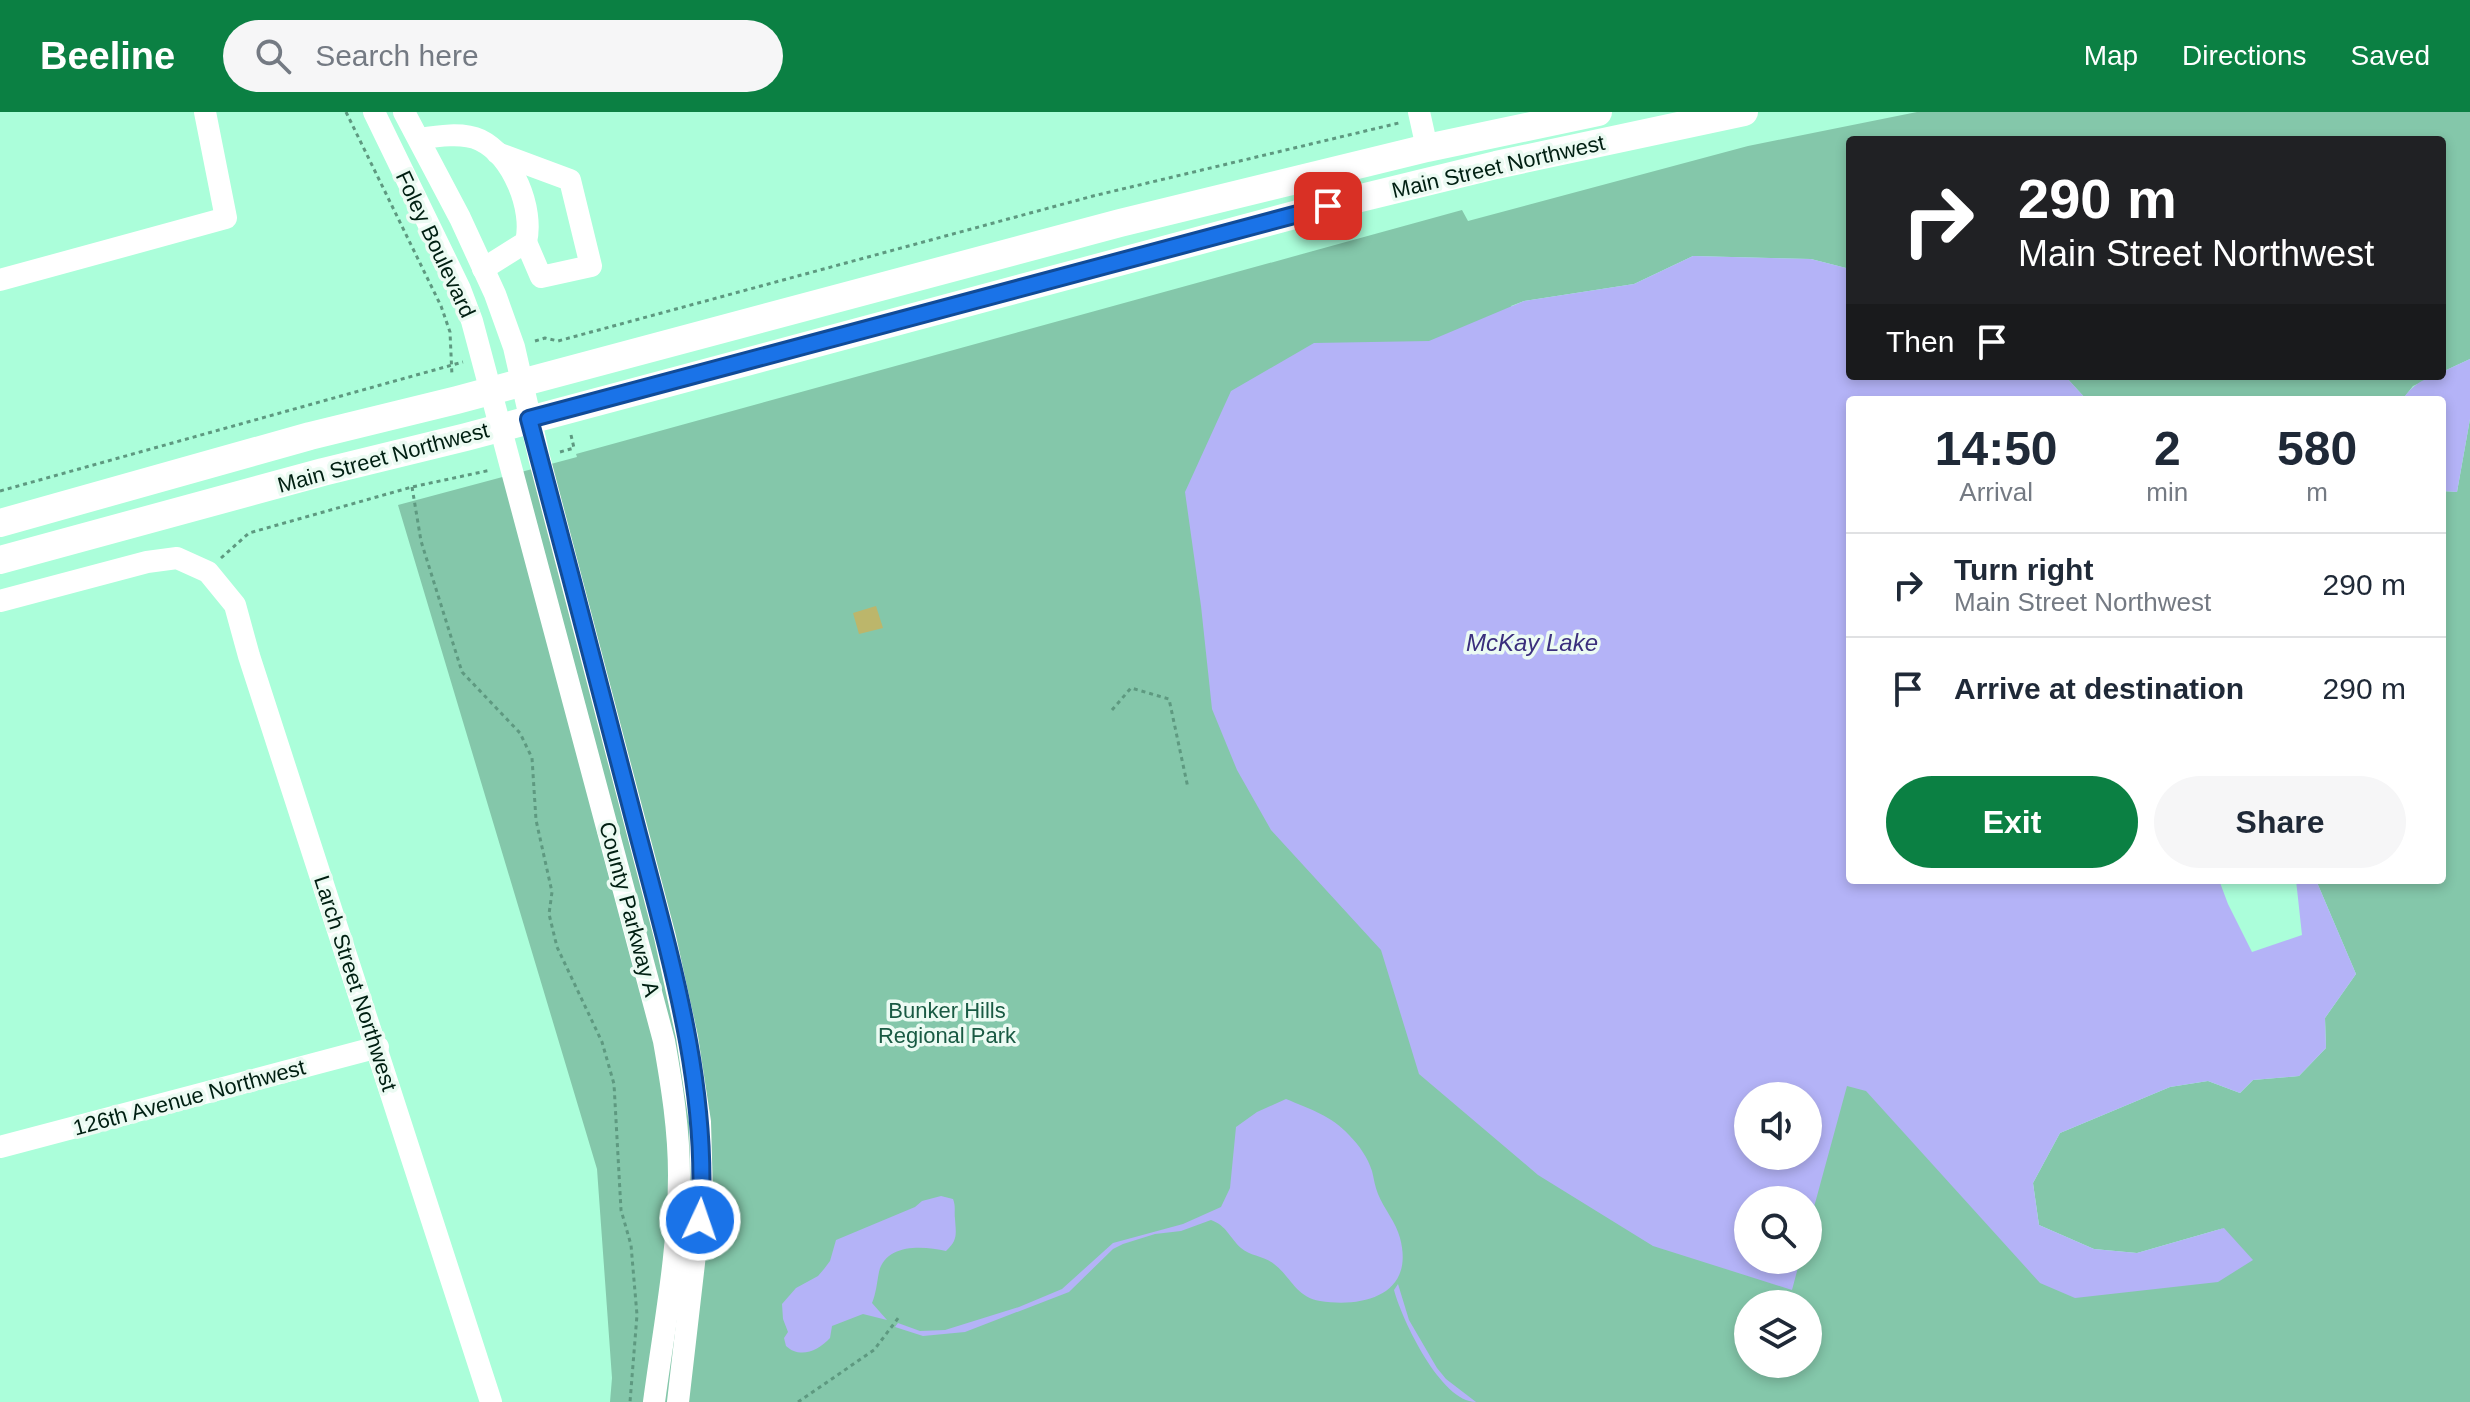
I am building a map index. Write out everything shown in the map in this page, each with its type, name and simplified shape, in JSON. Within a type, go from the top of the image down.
[{"type":"main road","name":"Main Street Northwest","points":[[0,523],[310,436],[1120,223],[1427,148],[1598,112]]},
{"type":"main road","name":"Main Street Northwest","points":[[0,560],[1328,206],[1496,165],[1744,112]]},
{"type":"street","points":[[0,280],[226,218],[205,112]]},
{"type":"street","name":"Foley Boulevard","points":[[374,112],[460,289],[476,333],[499,426]]},
{"type":"street","name":"Foley Boulevard","points":[[404,112],[483,269],[514,347],[529,419]]},
{"type":"street","points":[[1411,117],[1427,148]]},
{"type":"street","points":[[419,139],[460,136],[480,140],[497,153],[511,172],[528,216],[526,242],[541,277],[591,266],[570,180],[497,153]]},
{"type":"street","points":[[483,269],[526,242]]},
{"type":"street","name":"County Parkway A","points":[[529,419],[665,937],[696,1092],[702,1149],[702,1194],[678,1402]]},
{"type":"street","name":"County Parkway A","points":[[499,426],[613,845],[664,1041],[672,1088],[678,1150],[677,1215],[654,1402]]},
{"type":"street","points":[[0,601],[162,560],[177,558],[208,572]]},
{"type":"street","name":"Larch Street Northwest","points":[[208,572],[235,605],[491,1402]]},
{"type":"street","name":"126th Avenue Northwest","points":[[0,1147],[378,1047]]},
{"type":"path","points":[[0,491],[449,366],[452,356],[450,332],[431,281],[346,112]]},
{"type":"path","points":[[545,338],[558,341],[1093,196],[1411,117]]},
{"type":"path","points":[[208,572],[227,549],[249,533],[476,472]]},
{"type":"path","points":[[412,487],[421,541],[462,672],[520,733],[532,758],[536,820],[552,892],[549,914],[557,947],[609,1062],[614,1084],[621,1210],[631,1245],[637,1315],[630,1402]]},
{"type":"path","points":[[1112,710],[1131,688],[1169,699],[1188,788]]},
{"type":"path","points":[[798,1402],[874,1350],[899,1317]]},
{"type":"green space","name":"Bunker Hills Regional Park","points":[[1917,112],[2470,112],[2470,359],[2446,370],[2446,136],[1846,136],[1846,268],[1811,259],[1693,256],[1634,284],[1524,301],[1511,306],[2057,1290],[2224,1228],[2137,1253],[2094,1249],[2039,1225],[2033,1183],[2060,1133],[2170,1087],[2208,1081],[2240,1093],[2253,1080],[2299,1076],[2326,1048],[2325,1018],[2356,974],[2318,884],[2446,884],[2446,491],[2457,492],[2470,419],[2470,1402],[610,1402],[612,1378],[597,1169],[398,505],[1462,210],[1468,221],[1748,146]]},
{"type":"green space","points":[[2069,380],[2426,380],[2413,386],[2405,396],[2083,396]]},
{"type":"water","name":"McKay Lake","points":[[1693,256],[1811,259],[1846,268],[1846,380],[2069,380],[2083,396],[1846,396],[1846,884],[2220,884],[2252,952],[2302,935],[2296,884],[2318,884],[2356,974],[2325,1018],[2326,1048],[2299,1076],[2253,1080],[2240,1093],[2208,1081],[2170,1087],[2060,1133],[2033,1183],[2039,1225],[2094,1249],[2137,1253],[2224,1228],[2253,1260],[2218,1282],[2075,1298],[2040,1283],[1866,1091],[1847,1086],[1820,1186],[1734,1186],[1734,1272],[1653,1246],[1538,1175],[1419,1074],[1381,950],[1271,830],[1237,770],[1212,709],[1185,492],[1231,391],[1314,343],[1429,341],[1524,301],[1634,284]]},
{"type":"water","points":[[2470,359],[2470,419],[2457,492],[2446,491],[2446,396],[2405,396],[2426,380],[2446,380],[2446,370]]},
{"type":"water","points":[[1286,1099],[1342,1128],[1368,1161],[1378,1194],[1398,1232],[1403,1257],[1393,1284],[1382,1293],[1354,1302],[1312,1299],[1299,1291],[1274,1264],[1245,1251],[1211,1220],[1181,1231],[1155,1234],[1123,1244],[1113,1249],[1069,1292],[965,1332],[923,1336],[895,1327],[898,1323],[920,1331],[945,1330],[1019,1307],[1062,1289],[1113,1243],[1183,1224],[1221,1207],[1230,1188],[1236,1127],[1257,1112]]},
{"type":"water","points":[[941,1196],[954,1202],[954,1240],[946,1251],[907,1249],[897,1251],[883,1263],[872,1303],[887,1320],[863,1314],[832,1326],[830,1338],[814,1350],[803,1353],[786,1346],[784,1338],[788,1332],[782,1304],[796,1288],[818,1276],[824,1269],[830,1261],[836,1240],[915,1207],[922,1201]]},
{"type":"water","name":"McKay Lake","points":[[1741,1274],[1796,1274],[1792,1290]]},
{"type":"water","points":[[1398,1284],[1409,1320],[1437,1368],[1476,1402],[1450,1389],[1425,1357],[1398,1303],[1394,1290]]},
{"type":"building","points":[[876,606],[883,628],[859,634],[853,613]]},
{"type":"route","points":[[700,1220],[702,1149],[687,1037],[665,937],[529,419],[1328,206]]}]
